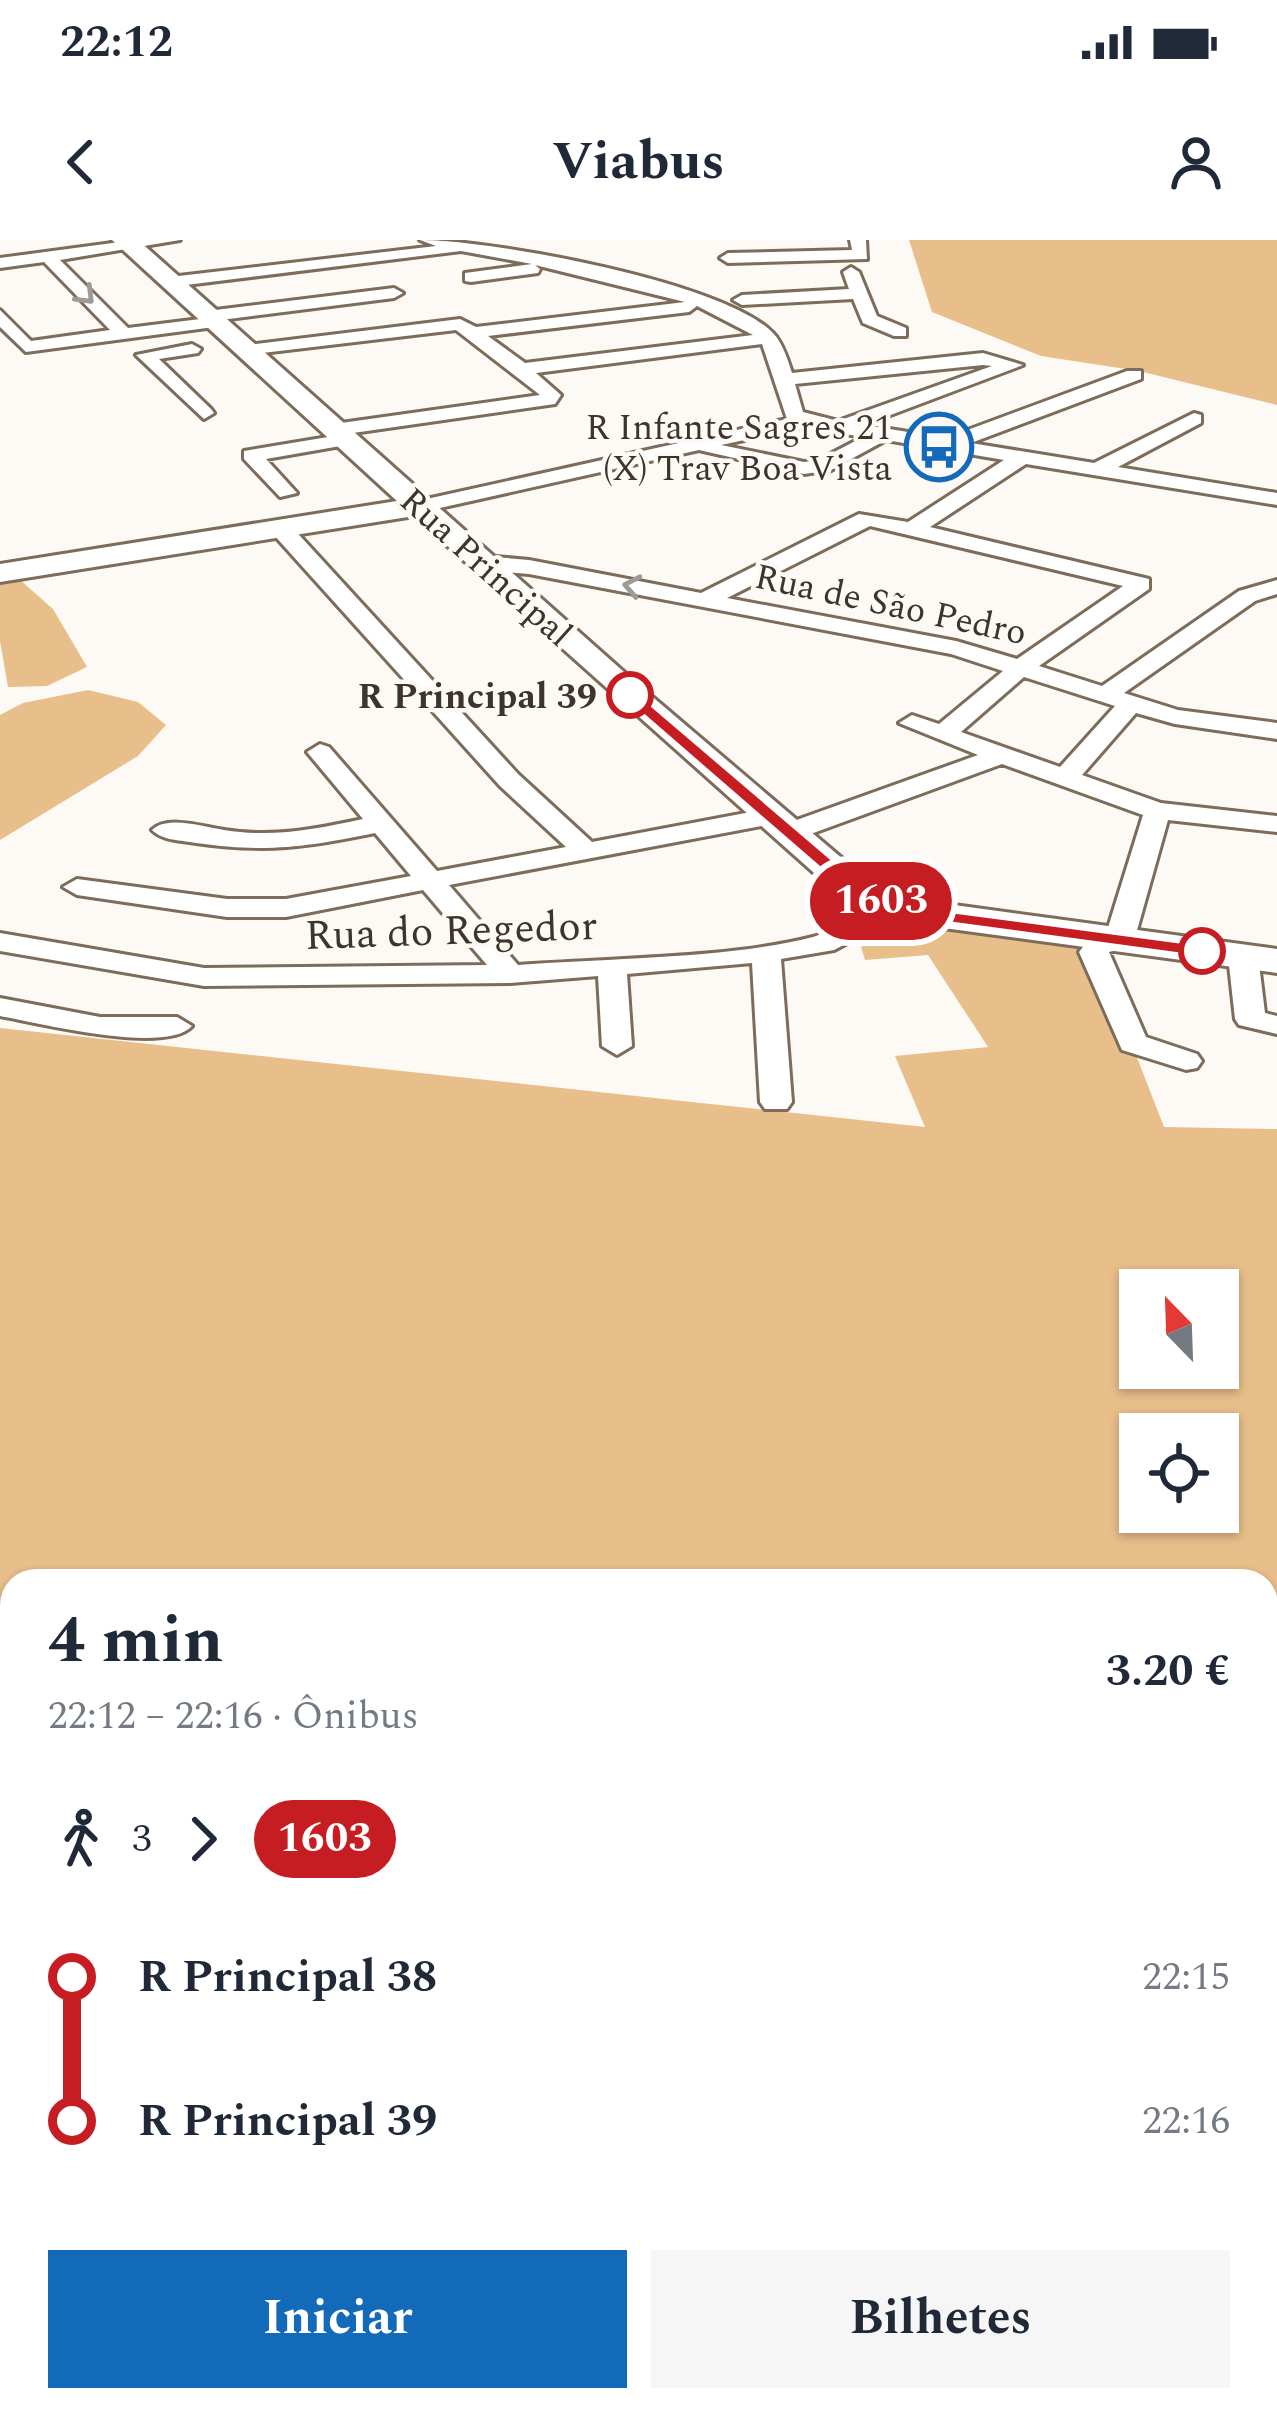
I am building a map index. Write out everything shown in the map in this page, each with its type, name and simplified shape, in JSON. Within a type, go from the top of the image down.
[{"type":"street","points":[[0,263],[172,240]]},
{"type":"street","points":[[428,240],[567,265],[705,305],[743,309],[857,294]]},
{"type":"street","points":[[515,255],[531,240]]},
{"type":"street","points":[[858,240],[861,256],[721,252],[743,309],[769,338],[794,415],[804,421],[1277,499]]},
{"type":"street","name":"Rua Principal","points":[[128,244],[777,825],[863,896],[921,914],[1260,958]]},
{"type":"street","points":[[170,282],[470,248]]},
{"type":"street","points":[[48,257],[124,334]]},
{"type":"street","points":[[470,277],[567,265]]},
{"type":"street","points":[[851,272],[869,319],[900,332]]},
{"type":"street","points":[[613,294],[653,289]]},
{"type":"street","points":[[0,315],[26,347],[394,293]]},
{"type":"street","points":[[472,332],[705,305]]},
{"type":"street","points":[[204,413],[145,355],[460,324],[551,395],[548,400],[251,454],[287,493]]},
{"type":"street","points":[[520,369],[769,338]]},
{"type":"street","points":[[782,380],[983,359],[1014,365],[839,427]]},
{"type":"street","points":[[592,360],[610,374]]},
{"type":"street","points":[[948,444],[1134,375]]},
{"type":"street","points":[[1098,469],[1194,419]]},
{"type":"street","points":[[0,574],[378,516],[432,515],[693,444],[804,421]]},
{"type":"street","points":[[693,444],[804,469],[824,466],[883,434]]},
{"type":"street","points":[[914,528],[1023,457]]},
{"type":"street","points":[[704,600],[867,518],[1141,584],[1024,666],[943,734]]},
{"type":"street","points":[[283,530],[509,780],[585,850]]},
{"type":"street","name":"Rua de São Pedro","points":[[484,563],[529,567],[956,648],[1224,727],[1277,731]]},
{"type":"street","points":[[1065,778],[1118,699],[1247,596],[1277,587]]},
{"type":"street","points":[[913,723],[1157,811],[1277,824]]},
{"type":"street","points":[[320,752],[511,974]]},
{"type":"street","points":[[77,886],[227,908],[286,908],[585,850],[777,825],[1000,756]]},
{"type":"street","points":[[1157,811],[1111,940],[1094,952],[1133,1043],[1186,1060]]},
{"type":"street","points":[[166,830],[253,843],[288,842],[382,824]]},
{"type":"street","name":"Rua do Regedor","points":[[0,942],[204,976],[511,974],[824,944],[896,906]]},
{"type":"street","points":[[766,953],[776,1102]]},
{"type":"street","points":[[1260,958],[1250,1019],[1277,1025]]},
{"type":"street","points":[[612,966],[617,1046]]},
{"type":"street","points":[[0,1007],[100,1026],[177,1026]]},
{"type":"shaded area","points":[[909,240],[1277,240],[1277,405],[1139,371],[1041,356],[932,312]]},
{"type":"shaded area","points":[[19,579],[53,609],[87,667],[47,686],[8,687],[0,641],[0,583]]},
{"type":"shaded area","points":[[88,690],[138,702],[166,725],[138,756],[0,840],[0,715],[23,703]]},
{"type":"shaded area","points":[[914,925],[1081,947],[1138,1060],[1164,1127],[1277,1129],[1277,1569],[0,1569],[0,1028],[925,1127],[895,1056],[988,1047],[928,955],[865,960],[861,947]]},
{"type":"bus line","name":"1603","points":[[630,695],[863,896],[921,914],[1202,951]]},
{"type":"place","name":"R Infante Sagres 21 (X) Trav Boa Vista","points":[[939,447]]},
{"type":"place","name":"R Principal 39","points":[[630,695]]}]
